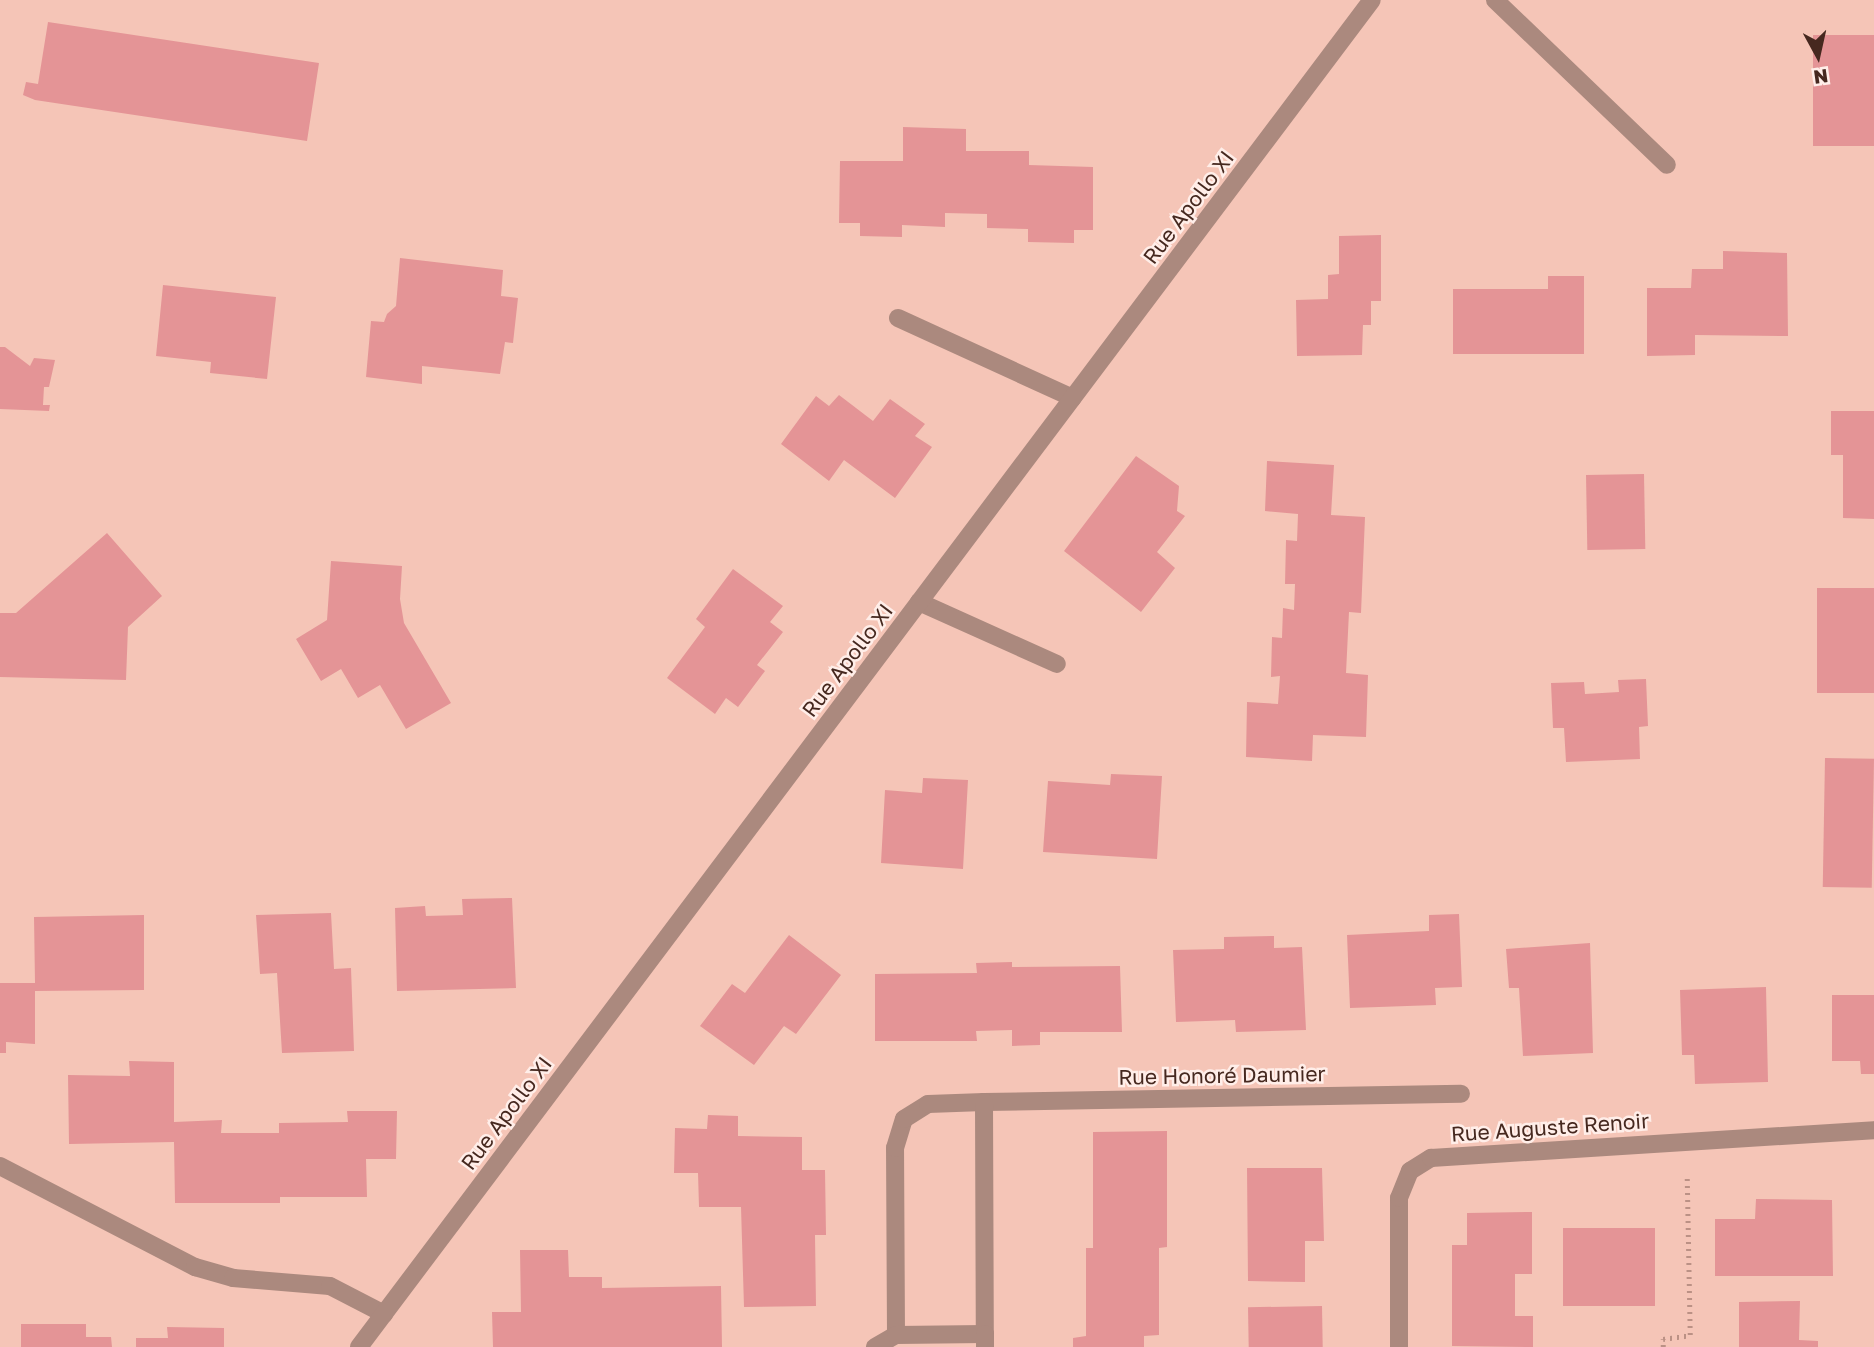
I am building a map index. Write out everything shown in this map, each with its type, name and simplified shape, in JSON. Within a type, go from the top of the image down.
[{"type":"street","name":"Rue Apollo XI","points":[[359,1347],[1371,0]]},
{"type":"street","points":[[1495,0],[1667,165]]},
{"type":"street","points":[[898,318],[1073,397]]},
{"type":"street","points":[[919,602],[1057,664]]},
{"type":"street","name":"Rue Honoré Daumier","points":[[896,1335],[895,1148],[904,1119],[928,1104],[1461,1094]]},
{"type":"street","points":[[875,1347],[896,1335],[985,1341],[984,1102]]},
{"type":"street","name":"Rue Auguste Renoir","points":[[1399,1347],[1399,1198],[1410,1171],[1431,1158],[1874,1130]]},
{"type":"street","points":[[0,1166],[195,1267],[233,1278],[330,1286],[384,1314]]},
{"type":"path","points":[[1663,1347],[1662,1339],[1690,1335],[1686,1142]]},
{"type":"building","points":[[48,22],[319,63],[307,141],[35,100],[23,95],[26,82],[38,84]]},
{"type":"building","points":[[1813,35],[1874,35],[1874,146],[1813,146]]},
{"type":"building","points":[[903,127],[966,129],[966,151],[1029,151],[1029,165],[1093,167],[1093,230],[1074,230],[1074,243],[1028,242],[1028,229],[987,228],[987,214],[945,213],[945,227],[902,225],[902,237],[860,236],[860,223],[839,223],[840,161],[903,161]]},
{"type":"building","points":[[1381,235],[1381,301],[1371,301],[1371,325],[1363,325],[1362,355],[1297,356],[1296,300],[1328,299],[1328,275],[1339,274],[1339,236]]},
{"type":"building","points":[[1723,251],[1787,253],[1788,336],[1695,335],[1695,355],[1647,356],[1647,288],[1691,288],[1692,269],[1723,269]]},
{"type":"building","points":[[400,258],[503,270],[501,296],[518,298],[513,343],[505,342],[500,374],[422,366],[422,384],[366,377],[371,321],[384,322],[387,314],[396,306]]},
{"type":"building","points":[[1548,276],[1584,276],[1584,354],[1453,354],[1453,289],[1548,289]]},
{"type":"building","points":[[163,285],[276,297],[267,379],[210,373],[211,362],[156,356]]},
{"type":"building","points":[[0,347],[5,347],[30,366],[34,358],[55,360],[49,387],[44,387],[43,405],[50,405],[49,411],[0,409]]},
{"type":"building","points":[[839,395],[873,421],[890,399],[925,424],[915,436],[932,447],[895,498],[844,460],[829,481],[781,444],[816,396],[829,406]]},
{"type":"building","points":[[1831,411],[1874,411],[1874,519],[1843,518],[1843,455],[1831,455]]},
{"type":"building","points":[[1136,456],[1179,486],[1177,511],[1185,516],[1157,552],[1175,568],[1141,612],[1064,551]]},
{"type":"building","points":[[1267,461],[1334,465],[1331,515],[1365,517],[1361,613],[1349,612],[1346,673],[1368,675],[1366,737],[1313,735],[1312,761],[1246,757],[1247,702],[1278,704],[1280,676],[1271,677],[1272,637],[1282,638],[1283,608],[1294,610],[1295,584],[1285,584],[1286,540],[1297,541],[1298,514],[1265,511]]},
{"type":"building","points":[[1644,474],[1645,549],[1587,550],[1586,475]]},
{"type":"building","points":[[107,533],[162,596],[128,627],[126,680],[0,677],[0,613],[16,613]]},
{"type":"building","points":[[331,561],[402,566],[400,599],[404,623],[451,703],[406,729],[380,685],[358,698],[341,669],[321,681],[296,639],[327,620]]},
{"type":"building","points":[[733,569],[783,606],[770,622],[783,632],[757,665],[765,671],[738,707],[726,698],[715,714],[667,678],[705,627],[696,619]]},
{"type":"building","points":[[1817,588],[1874,588],[1874,693],[1817,693]]},
{"type":"building","points":[[1646,679],[1648,726],[1639,727],[1640,759],[1566,762],[1564,728],[1553,728],[1551,683],[1584,682],[1585,694],[1619,692],[1618,680]]},
{"type":"building","points":[[1825,758],[1874,759],[1872,888],[1823,887]]},
{"type":"building","points":[[1111,774],[1162,776],[1157,859],[1043,852],[1048,781],[1110,785]]},
{"type":"building","points":[[923,778],[968,780],[963,869],[881,863],[885,790],[922,793]]},
{"type":"building","points":[[512,898],[516,988],[397,991],[395,908],[425,906],[426,916],[463,915],[462,899]]},
{"type":"building","points":[[331,913],[334,969],[351,968],[354,1051],[282,1053],[277,973],[260,974],[256,915]]},
{"type":"building","points":[[1459,914],[1462,987],[1435,988],[1436,1005],[1350,1008],[1347,935],[1429,931],[1429,915]]},
{"type":"building","points":[[144,915],[144,990],[35,991],[35,1044],[6,1042],[6,1053],[0,1053],[0,983],[35,983],[34,917]]},
{"type":"building","points":[[789,935],[841,975],[796,1034],[784,1026],[754,1065],[700,1026],[732,984],[745,993]]},
{"type":"building","points":[[1274,936],[1274,948],[1302,947],[1306,1030],[1236,1032],[1235,1020],[1176,1022],[1173,950],[1224,949],[1224,937]]},
{"type":"building","points":[[1590,943],[1593,1053],[1523,1056],[1519,988],[1509,988],[1506,949]]},
{"type":"building","points":[[1012,962],[1012,967],[1120,966],[1122,1032],[1040,1032],[1040,1045],[1012,1046],[1012,1030],[976,1031],[977,1041],[875,1041],[875,974],[977,973],[976,963]]},
{"type":"building","points":[[1766,987],[1768,1082],[1695,1084],[1694,1055],[1682,1055],[1680,990]]},
{"type":"building","points":[[1832,995],[1874,995],[1874,1074],[1861,1074],[1860,1061],[1832,1061]]},
{"type":"building","points":[[129,1061],[174,1062],[174,1122],[222,1120],[221,1133],[279,1133],[279,1123],[348,1122],[347,1111],[397,1111],[396,1159],[366,1159],[367,1197],[280,1197],[280,1203],[175,1203],[174,1142],[69,1144],[68,1075],[130,1076]]},
{"type":"building","points":[[708,1115],[738,1116],[738,1136],[802,1137],[802,1170],[825,1170],[826,1235],[815,1235],[816,1306],[744,1307],[741,1207],[699,1207],[698,1173],[674,1173],[675,1128],[707,1129]]},
{"type":"building","points":[[1167,1131],[1167,1247],[1159,1248],[1159,1335],[1144,1336],[1144,1347],[1073,1347],[1073,1338],[1086,1336],[1086,1248],[1093,1248],[1093,1132]]},
{"type":"building","points":[[1247,1168],[1322,1168],[1324,1241],[1305,1241],[1305,1282],[1248,1281]]},
{"type":"building","points":[[1756,1199],[1832,1200],[1833,1276],[1715,1276],[1715,1219],[1755,1219]]},
{"type":"building","points":[[1532,1212],[1532,1274],[1515,1274],[1515,1316],[1533,1316],[1533,1347],[1452,1346],[1452,1245],[1467,1245],[1467,1213]]},
{"type":"building","points":[[1563,1228],[1655,1228],[1655,1306],[1563,1306]]},
{"type":"building","points":[[520,1250],[568,1250],[569,1277],[602,1277],[602,1288],[721,1286],[722,1347],[493,1347],[492,1312],[521,1312]]},
{"type":"building","points":[[1800,1301],[1799,1340],[1818,1341],[1818,1347],[1739,1347],[1739,1302]]},
{"type":"building","points":[[1322,1306],[1323,1347],[1249,1347],[1248,1307]]},
{"type":"building","points":[[21,1324],[86,1324],[86,1337],[111,1337],[112,1347],[21,1347]]},
{"type":"building","points":[[167,1327],[224,1328],[224,1347],[136,1347],[136,1338],[168,1338]]}]
